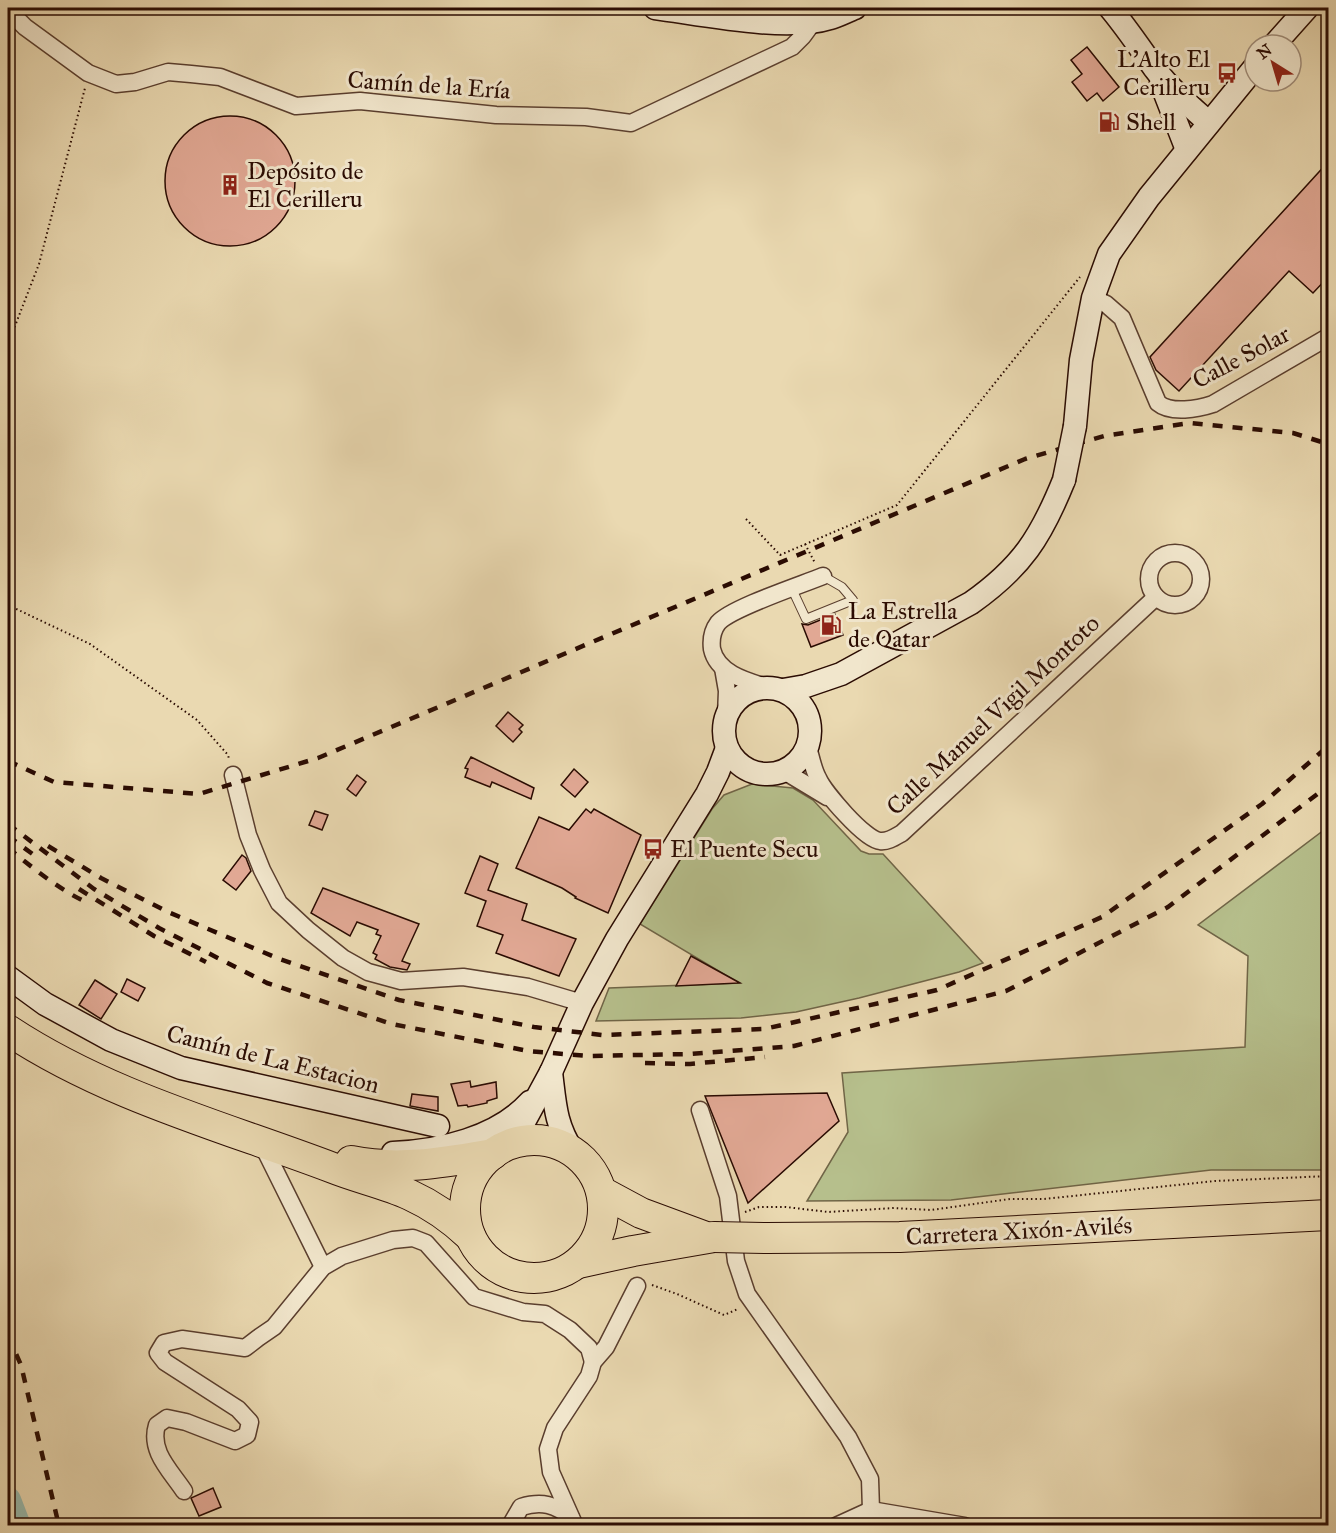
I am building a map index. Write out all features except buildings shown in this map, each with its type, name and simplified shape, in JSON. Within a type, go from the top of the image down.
[{"type":"highway","points":[[8,1030],[35,1047],[104,1083],[189,1118],[261,1141],[357,1178],[411,1195],[456,1222],[488,1260],[508,1274],[533,1279],[559,1275],[578,1263],[594,1243],[603,1217],[602,1192],[589,1167],[573,1152],[556,1144],[533,1139],[502,1149],[396,1167],[358,1163],[261,1141]]},
{"type":"highway","points":[[470,1236],[465,1212],[469,1187],[479,1167],[502,1149]]},
{"type":"highway","name":"Carretera Xixón-Avilés","points":[[602,1192],[641,1213],[767,1238],[900,1237],[1329,1215]]},
{"type":"highway","name":"Carretera Xixón-Avilés","points":[[578,1263],[718,1230]]},
{"type":"street","points":[[655,8],[793,24],[828,19],[855,8]]},
{"type":"street","points":[[1110,8],[1130,31],[1156,70],[1190,107],[1209,123]]},
{"type":"street","points":[[1284,33],[1306,8]]},
{"type":"street","name":"Camín de la Ería","points":[[8,10],[25,27],[88,73],[116,84],[135,82],[168,72],[219,77],[296,106],[360,101],[496,115],[586,117],[631,123],[792,47],[813,21]]},
{"type":"street","points":[[1156,70],[1187,150]]},
{"type":"street","points":[[726,715],[735,700],[749,690],[806,686],[841,674],[971,603],[1018,564],[1050,515],[1064,480],[1075,426],[1081,360],[1093,298],[1109,254],[1149,197],[1243,82]]},
{"type":"street","name":"Calle Solar","points":[[1093,298],[1106,304],[1122,318],[1158,403],[1164,408],[1198,408],[1213,404],[1329,337]]},
{"type":"street","points":[[809,738],[807,713],[798,699],[775,688],[735,676],[723,668],[713,655],[711,640],[717,624],[731,613],[823,576]]},
{"type":"street","name":"Calle Manuel Vigil Montoto","points":[[809,738],[818,779],[831,799],[869,837],[879,841],[891,839],[902,833],[1156,597]]},
{"type":"street","points":[[723,668],[727,692],[723,732],[727,748],[736,763],[752,773],[768,775],[784,771],[799,761],[809,738],[817,708],[828,687],[841,674]]},
{"type":"street","points":[[502,1149],[547,1079],[582,1003],[633,912],[707,794],[727,748]]},
{"type":"street","name":"Calle Manuel Vigil Montoto","points":[[784,771],[831,799]]},
{"type":"street","points":[[707,794],[719,786],[752,773]]},
{"type":"street","points":[[233,775],[248,835],[279,903],[343,958],[368,972],[401,981],[462,977],[528,987],[582,1003]]},
{"type":"street","name":"Camín de La Estacion","points":[[8,978],[45,1004],[111,1040],[181,1068],[438,1126]]},
{"type":"street","points":[[547,1079],[562,1135],[573,1152]]},
{"type":"street","points":[[328,1156],[405,1152],[456,1143],[487,1133],[519,1114],[547,1079]]},
{"type":"street","points":[[700,1110],[728,1196],[718,1230],[736,1262],[751,1302],[848,1437],[870,1479],[870,1518]]},
{"type":"street","points":[[261,1141],[323,1267]]},
{"type":"street","points":[[184,1491],[155,1448],[154,1436],[157,1425],[168,1418],[186,1422],[235,1441],[247,1435],[250,1422],[238,1409],[165,1362],[158,1353],[164,1343],[182,1339],[245,1348],[274,1328],[323,1267],[342,1256],[393,1240],[413,1238],[426,1243],[474,1297],[523,1312],[545,1314],[570,1330],[589,1348],[593,1362]]},
{"type":"street","points":[[573,1522],[551,1472],[548,1449],[555,1428],[589,1376],[593,1362],[606,1347],[637,1286]]},
{"type":"street","points":[[510,1526],[521,1507],[545,1503],[561,1509],[573,1522]]},
{"type":"street","points":[[836,1526],[870,1518],[965,1526]]},
{"type":"lane","points":[[792,589],[806,620],[853,600],[842,587],[823,576]]},
{"type":"path","points":[[8,344],[39,264],[88,73]]},
{"type":"path","points":[[746,519],[780,555],[897,505],[1081,276]]},
{"type":"path","points":[[805,544],[823,576]]},
{"type":"path","points":[[8,605],[90,644],[197,720],[228,755],[233,775]]},
{"type":"path","points":[[718,1230],[759,1207],[786,1207],[828,1212],[894,1208],[931,1210],[1010,1199],[1044,1198],[1215,1181],[1329,1176]]},
{"type":"path","points":[[637,1286],[652,1285],[724,1315],[751,1302]]},
{"type":"green space","points":[[752,784],[793,788],[813,800],[861,851],[869,854],[883,854],[983,963],[959,972],[796,1012],[741,1018],[596,1021],[609,988],[739,983],[640,924],[712,809],[724,795]]},
{"type":"green space","points":[[1328,827],[1328,1170],[1211,1170],[951,1200],[807,1201],[848,1132],[842,1073],[1245,1047],[1248,956],[1198,925]]},
{"type":"waterway","points":[[8,1500],[18,1526]]},
{"type":"railway","points":[[8,761],[54,782],[199,794],[318,758],[1025,459],[1104,436],[1189,423],[1293,433],[1328,444]]},
{"type":"railway","points":[[48,846],[101,878],[168,912],[277,958],[399,1000],[534,1027],[602,1035],[764,1029],[937,990],[1102,917],[1262,804],[1328,746]]},
{"type":"railway","points":[[8,824],[94,889],[159,928],[267,983],[392,1024],[528,1051],[588,1056],[690,1054],[794,1046],[1006,991],[1168,907],[1328,786]]},
{"type":"railway","points":[[8,836],[38,858]]},
{"type":"railway","points":[[8,848],[56,885],[88,903]]},
{"type":"railway","points":[[79,889],[154,936],[206,962]]},
{"type":"railway","points":[[645,1063],[690,1064],[765,1057]]},
{"type":"railway","points":[[8,1336],[21,1365],[59,1526]]},
{"type":"place","name":"L'Alto El Cerilleru","points":[[1227,73]]},
{"type":"place","name":"Shell","points":[[1109,122]]},
{"type":"place","name":"Depósito de El Cerilleru","points":[[230,185]]},
{"type":"place","name":"La Estrella de Qatar","points":[[831,625]]},
{"type":"place","name":"El Puente Secu","points":[[653,849]]}]
